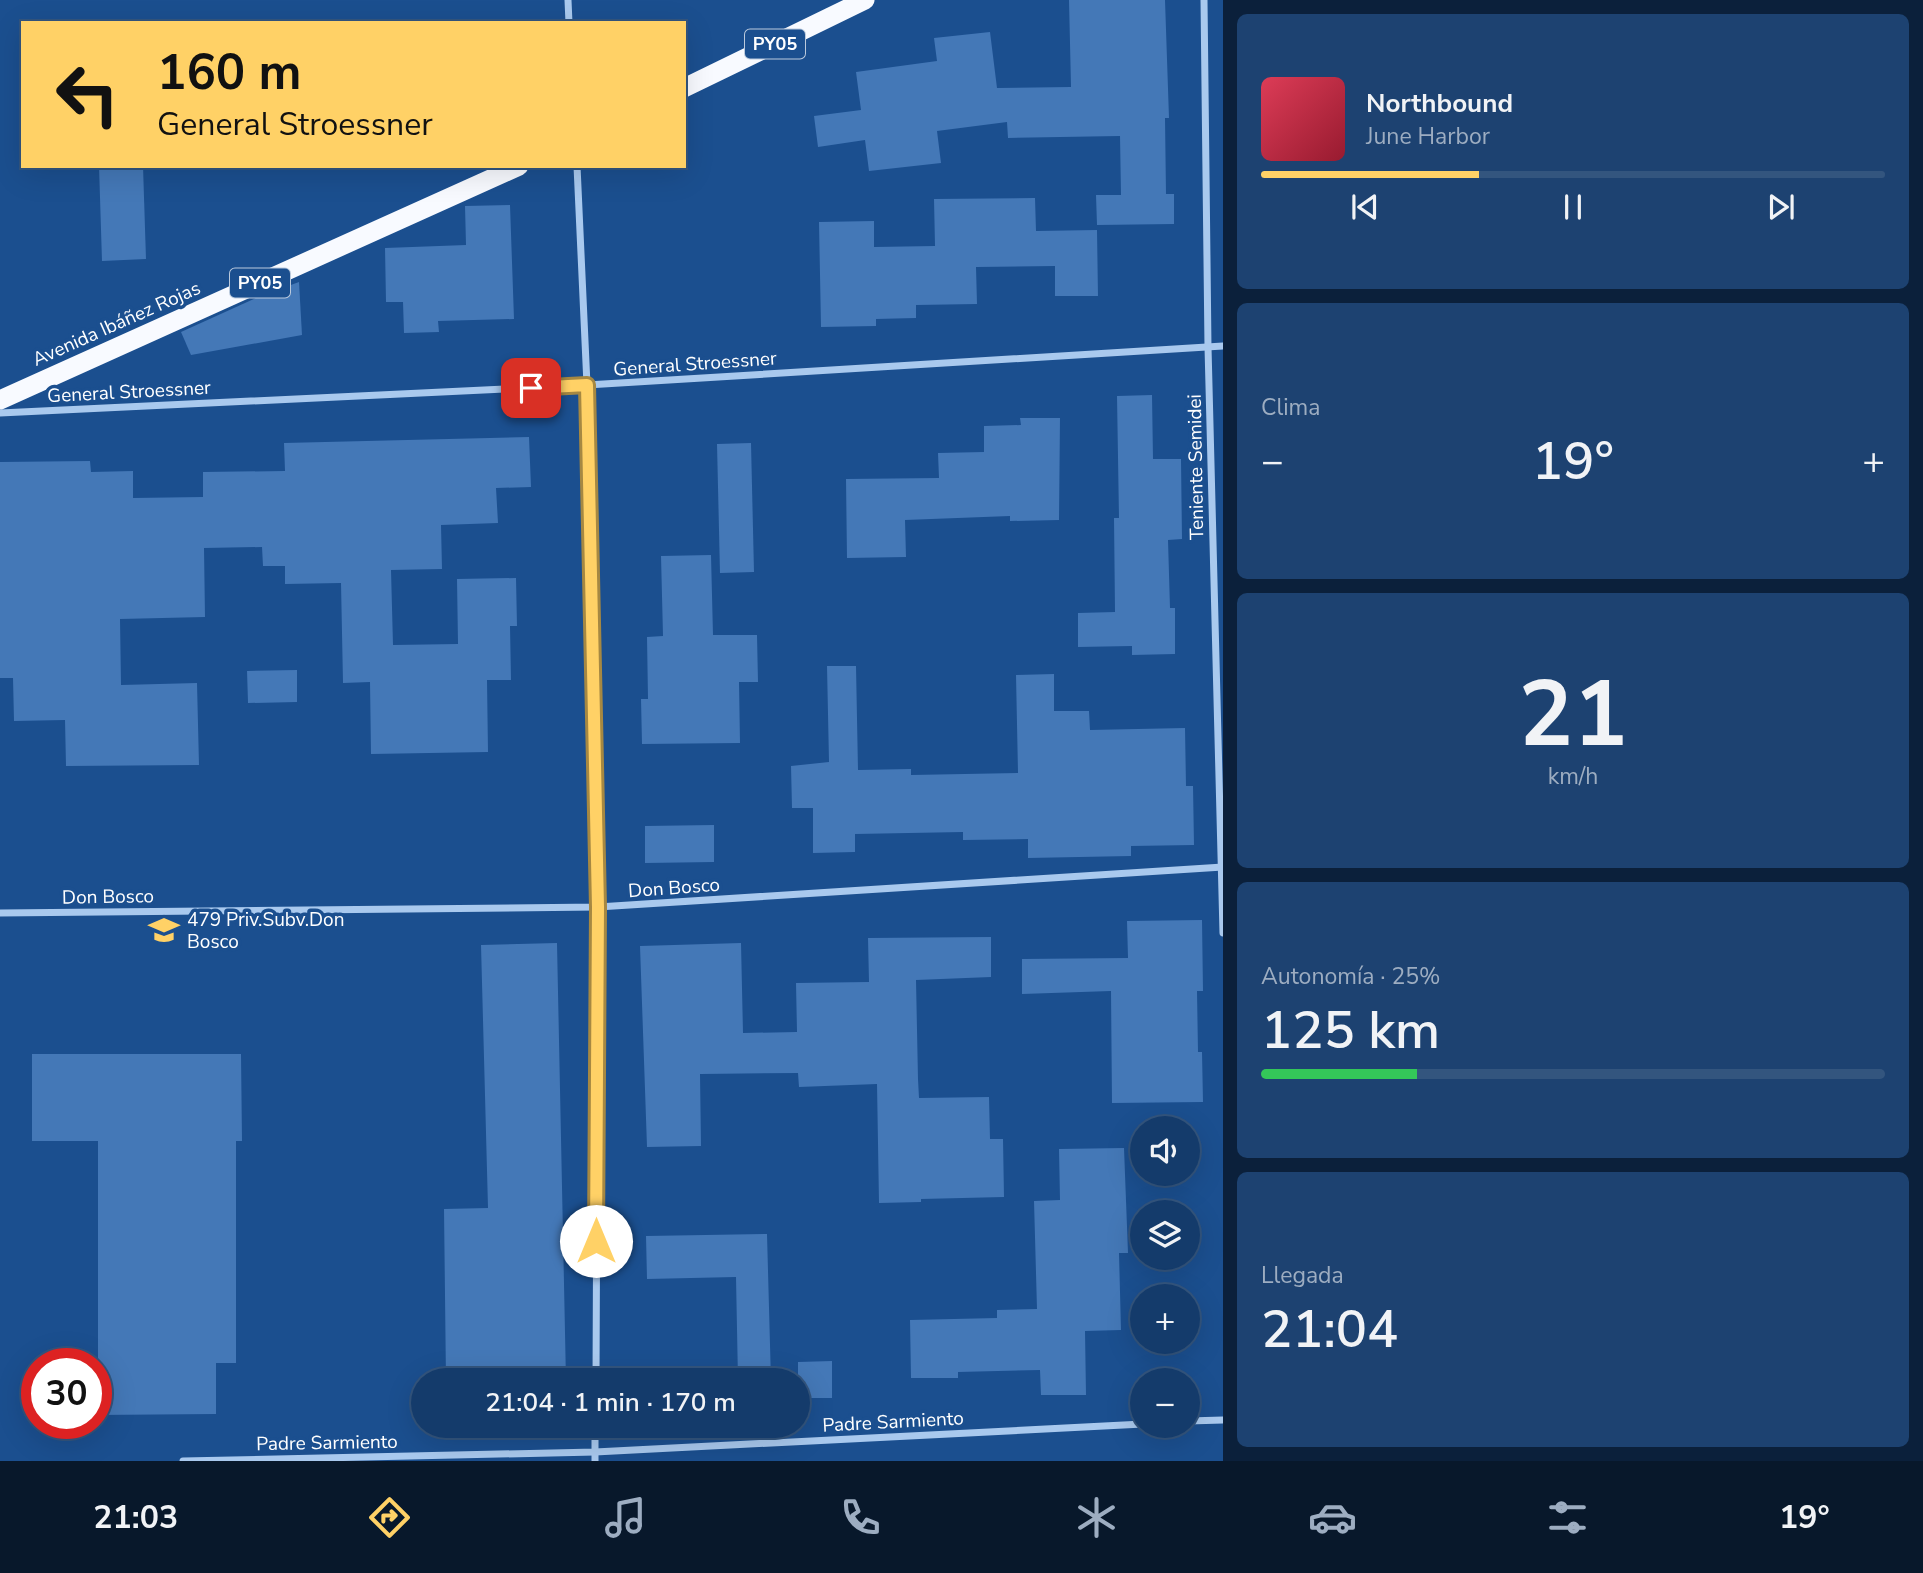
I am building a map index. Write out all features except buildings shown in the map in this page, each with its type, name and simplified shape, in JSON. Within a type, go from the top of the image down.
[{"type":"highway","name":"PY05","points":[[686,87],[865,0]]},
{"type":"highway","name":"Avenida Ibáñez Rojas","points":[[0,400],[515,168]]},
{"type":"street","points":[[568,0],[569,21]]},
{"type":"street","name":"Teniente Semidei","points":[[1204,0],[1208,347],[1223,933]]},
{"type":"street","points":[[577,168],[587,385],[598,907],[596,1368]]},
{"type":"street","name":"General Stroessner","points":[[0,412],[587,385],[1223,346]]},
{"type":"street","name":"Don Bosco","points":[[0,912],[598,907],[1222,867]]},
{"type":"street","points":[[1200,1421],[1223,1420]]},
{"type":"street","name":"Padre Sarmiento","points":[[183,1461],[595,1452],[1130,1425]]},
{"type":"street","points":[[595,1438],[596,1461]]},
{"type":"place","name":"479 Priv.Subv.Don Bosco","points":[[164,930]]},
{"type":"route","points":[[531,388],[587,385],[598,907],[596,1241]]}]
